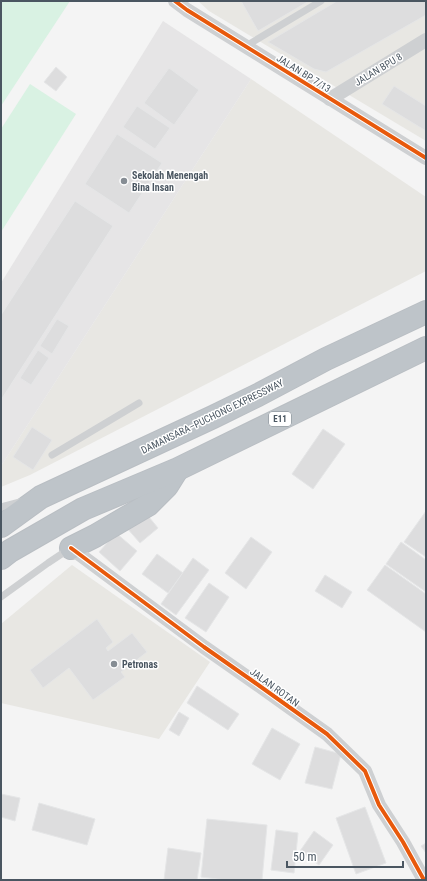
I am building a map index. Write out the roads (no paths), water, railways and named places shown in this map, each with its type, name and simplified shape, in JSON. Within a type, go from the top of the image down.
[{"type":"highway","points":[[326,359],[426,299]]},
{"type":"highway","name":"DAMANSARA–PUCHONG EXPRESSWAY","points":[[1,526],[41,497],[219,414],[326,359],[426,312]]},
{"type":"highway","name":"E11","points":[[1,558],[83,509],[178,469],[426,348]]},
{"type":"highway","points":[[71,548],[95,536],[148,504],[167,486],[178,469]]},
{"type":"street","name":"JALAN BP 7/13","points":[[175,1],[187,10],[426,158]]},
{"type":"street","name":"JALAN BPU 8","points":[[330,99],[426,40]]},
{"type":"street","name":"JALAN ROTAN","points":[[71,548],[204,647],[327,734],[365,772],[380,805],[424,880]]},
{"type":"lane","points":[[246,46],[321,1]]},
{"type":"lane","points":[[52,455],[140,403]]},
{"type":"lane","points":[[1,507],[41,497]]},
{"type":"lane","points":[[1,597],[71,548]]},
{"type":"place","name":"Sekolah Menengah Bina Insan","points":[[124,181]]},
{"type":"place","name":"Petronas","points":[[114,664]]}]
